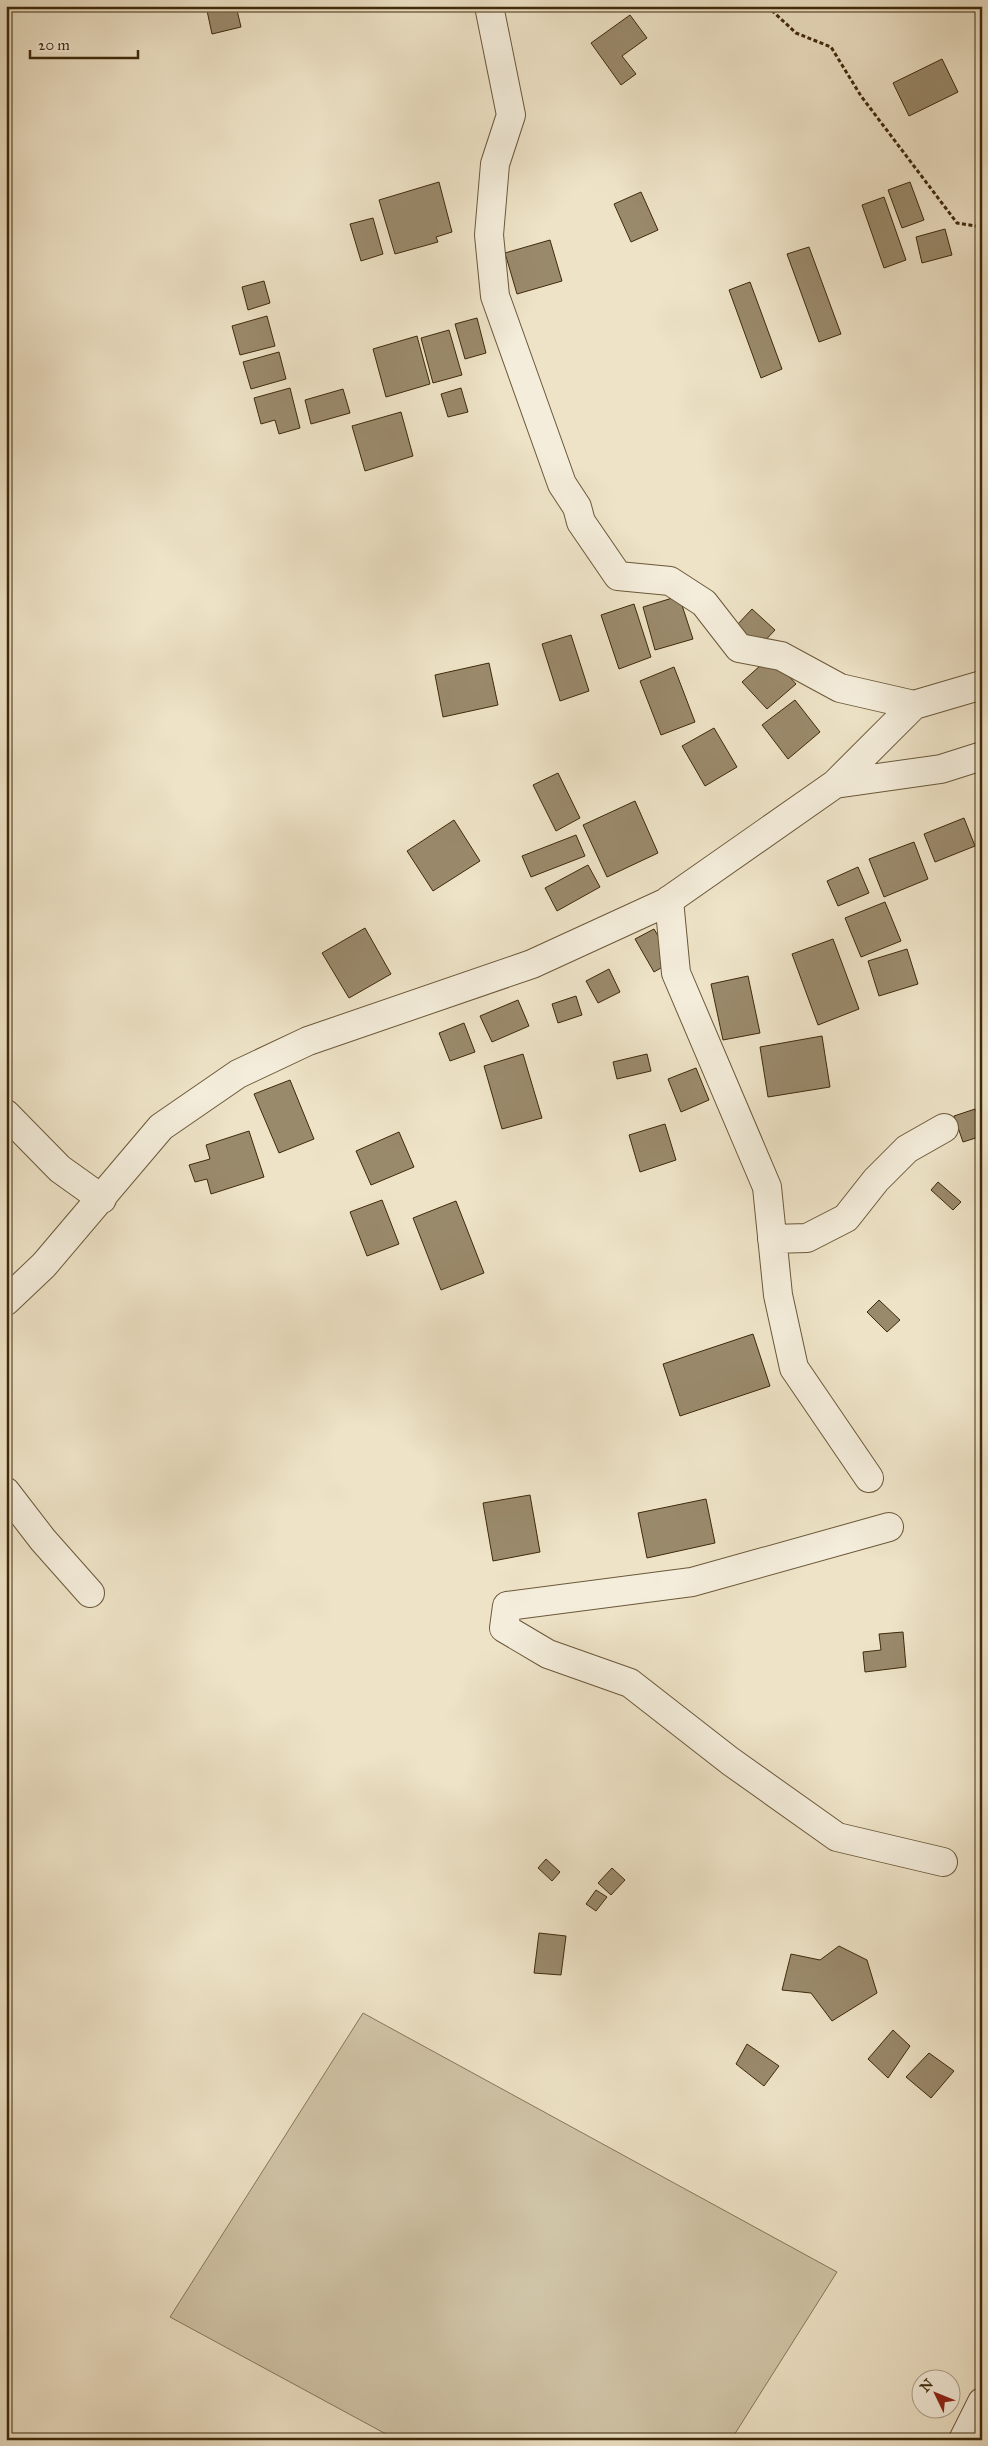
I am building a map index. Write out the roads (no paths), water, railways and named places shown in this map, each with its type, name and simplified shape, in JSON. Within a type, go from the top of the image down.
[{"type":"street","points":[[489,6],[511,115],[495,164],[494,173],[489,235],[495,296],[562,484],[577,507],[581,522],[618,576],[670,580],[704,603],[739,648],[781,656],[840,688],[914,705]]},
{"type":"street","points":[[6,1301],[44,1266],[102,1199],[161,1126],[238,1074],[308,1042],[532,964],[669,900],[835,784],[914,705],[982,685]]},
{"type":"street","points":[[835,784],[941,768],[982,756]]},
{"type":"street","points":[[669,900],[676,973],[766,1187],[778,1295],[794,1368],[869,1478]]},
{"type":"street","points":[[6,1114],[60,1169],[102,1199]]},
{"type":"street","points":[[772,1239],[808,1238],[846,1218],[876,1180],[907,1149],[944,1128]]},
{"type":"street","points":[[6,1492],[43,1540],[90,1593]]},
{"type":"street","points":[[890,1527],[692,1582],[507,1606],[504,1628],[548,1654],[630,1683],[730,1762],[837,1837],[943,1862]]},
{"type":"street","points":[[963,2440],[982,2402]]}]
